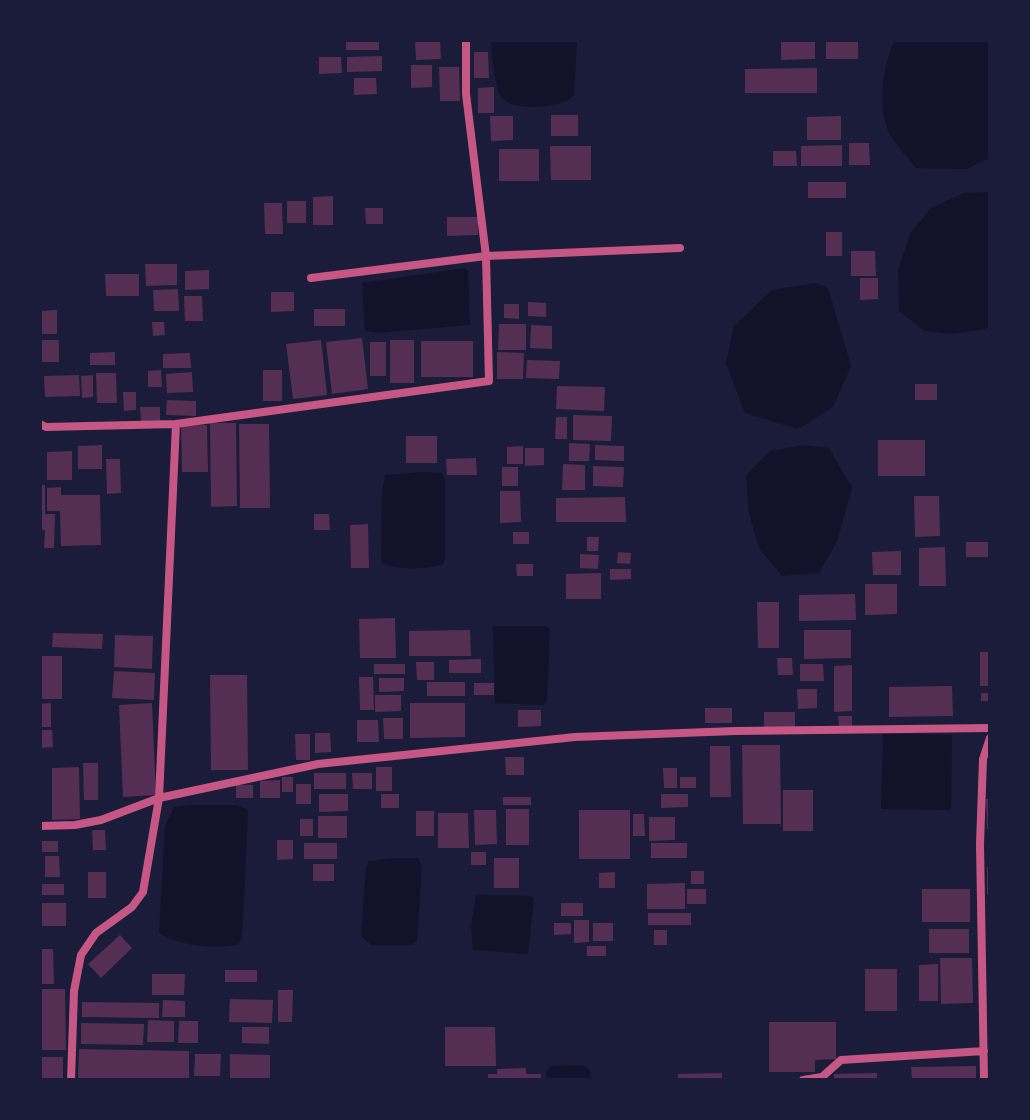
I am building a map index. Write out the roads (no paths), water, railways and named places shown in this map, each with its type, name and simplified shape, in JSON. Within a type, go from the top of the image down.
[{"type":"street","points":[[40,424],[46,427],[176,424],[489,381],[486,256],[466,94],[466,40]]},
{"type":"street","points":[[311,278],[486,256],[680,248]]},
{"type":"street","points":[[71,1080],[74,991],[81,955],[96,933],[132,907],[143,892],[159,798],[176,424]]},
{"type":"street","points":[[40,826],[75,825],[101,820],[159,798],[318,764],[575,737],[735,731],[990,728]]},
{"type":"street","points":[[984,1080],[980,844],[983,759],[990,738]]},
{"type":"street","points":[[803,1080],[822,1077],[841,1060],[984,1051]]}]
